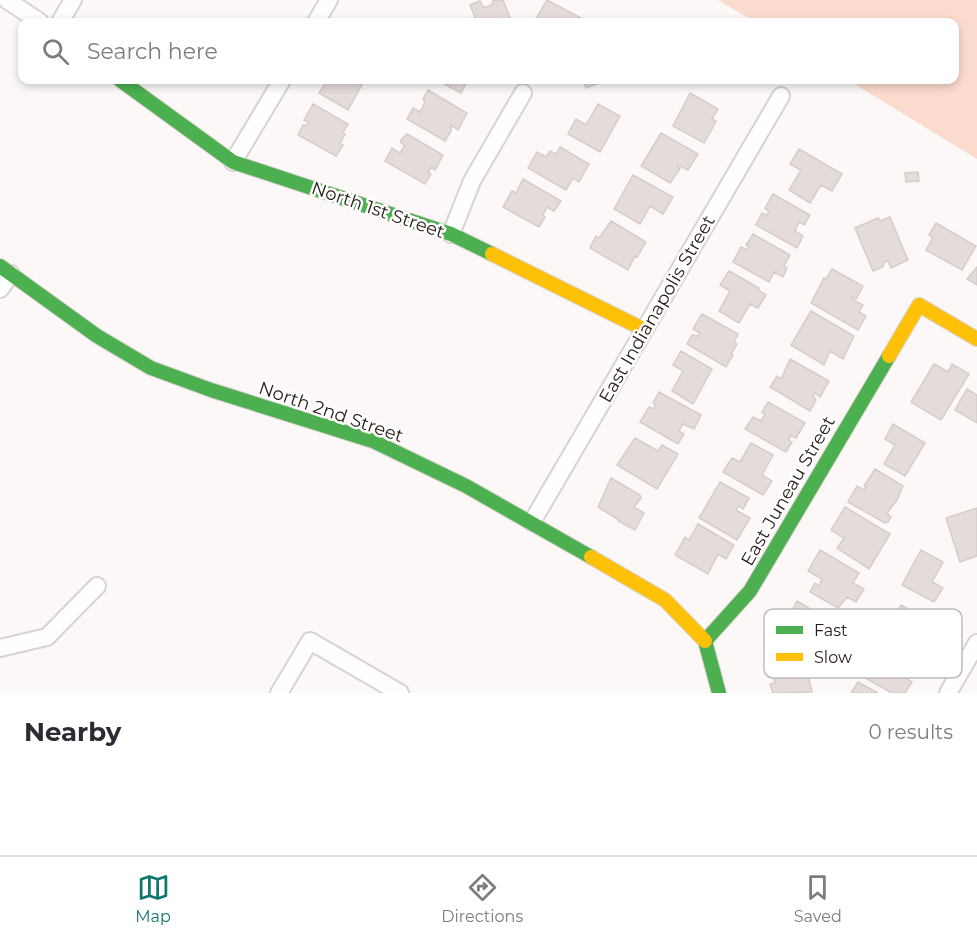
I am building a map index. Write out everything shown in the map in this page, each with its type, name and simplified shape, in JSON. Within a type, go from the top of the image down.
[{"type":"street","points":[[7,0],[34,18]]},
{"type":"street","points":[[62,18],[73,0]]},
{"type":"street","points":[[318,18],[329,0]]},
{"type":"street","name":"North 1st Street","points":[[126,84],[233,162],[451,234],[645,330]]},
{"type":"street","points":[[233,162],[280,84]]},
{"type":"street","points":[[451,234],[472,181],[523,93]]},
{"type":"street","name":"East Indianapolis Street","points":[[532,522],[781,96]]},
{"type":"street","points":[[0,289],[5,270]]},
{"type":"street","name":"North 2nd Street","points":[[5,270],[97,336],[152,368],[211,390],[373,441],[466,486],[665,600],[705,641]]},
{"type":"street","name":"East Juneau Street","points":[[705,641],[750,591],[919,305],[977,339]]},
{"type":"street","points":[[0,648],[47,637],[97,586]]},
{"type":"street","points":[[279,693],[310,641],[400,693]]},
{"type":"street","points":[[705,641],[719,693]]},
{"type":"street","points":[[962,669],[977,643]]},
{"type":"street","points":[[948,693],[957,678]]},
{"type":"shaded area","points":[[718,0],[977,0],[977,159],[855,84],[959,84],[959,18],[748,18]]},
{"type":"building","points":[[493,0],[503,0],[510,18],[475,18],[470,5],[480,1],[483,7],[492,5]]},
{"type":"building","points":[[547,0],[581,18],[536,18]]},
{"type":"building","points":[[325,84],[362,84],[348,110],[319,93]]},
{"type":"building","points":[[444,84],[466,84],[461,93]]},
{"type":"building","points":[[584,84],[596,84],[586,88]]},
{"type":"building","points":[[428,90],[467,113],[458,130],[451,125],[451,131],[445,141],[407,119],[413,108],[420,112]]},
{"type":"building","points":[[690,93],[718,109],[712,119],[716,121],[704,143],[673,126]]},
{"type":"building","points":[[313,104],[348,124],[340,143],[343,145],[336,156],[298,135],[303,125],[309,122],[304,120]]},
{"type":"building","points":[[598,104],[620,116],[600,152],[568,134],[576,119],[586,125]]},
{"type":"building","points":[[661,133],[698,154],[688,170],[678,165],[680,169],[670,183],[641,166]]},
{"type":"building","points":[[407,134],[443,155],[435,170],[431,167],[428,172],[431,174],[425,184],[385,161],[392,148],[400,153],[405,145],[401,143],[401,140]]},
{"type":"building","points":[[560,147],[589,164],[579,182],[573,178],[566,190],[528,168],[537,152],[546,157],[550,151],[556,154]]},
{"type":"building","points":[[799,149],[842,174],[832,191],[821,185],[810,203],[789,190],[801,170],[790,164]]},
{"type":"building","points":[[918,172],[919,181],[906,182],[905,173]]},
{"type":"building","points":[[633,175],[673,197],[663,214],[650,206],[640,224],[614,209]]},
{"type":"building","points":[[523,179],[561,201],[554,211],[547,207],[543,215],[545,217],[539,227],[503,207],[512,191],[516,193]]},
{"type":"building","points":[[773,194],[810,215],[804,225],[799,222],[795,231],[803,236],[797,248],[756,225],[762,213],[767,215],[769,212],[765,208]]},
{"type":"building","points":[[890,217],[908,260],[891,268],[888,261],[884,262],[883,267],[873,271],[855,228],[878,218],[880,221]]},
{"type":"building","points":[[611,221],[646,242],[628,270],[590,248],[596,236],[599,238]]},
{"type":"building","points":[[936,223],[976,246],[962,270],[926,250],[933,238],[929,235]]},
{"type":"building","points":[[753,234],[790,255],[784,266],[787,268],[783,277],[774,272],[769,282],[733,262],[741,247],[747,250],[749,247],[746,245]]},
{"type":"building","points":[[977,267],[977,285],[967,279]]},
{"type":"building","points":[[832,269],[863,286],[856,299],[852,297],[851,299],[863,305],[859,312],[866,316],[858,330],[811,303],[824,278],[826,279]]},
{"type":"building","points":[[729,271],[759,288],[758,290],[766,295],[758,308],[750,304],[739,323],[719,311],[730,291],[720,285]]},
{"type":"building","points":[[811,311],[854,336],[843,359],[830,351],[824,365],[791,345]]},
{"type":"building","points":[[702,314],[738,334],[734,342],[737,344],[731,354],[733,355],[726,367],[687,344],[692,335],[698,336],[700,333],[693,329]]},
{"type":"building","points":[[681,351],[712,369],[693,404],[672,391],[683,371],[673,365]]},
{"type":"building","points":[[790,359],[829,381],[820,397],[815,393],[813,396],[816,400],[810,411],[770,387],[777,376],[781,379]]},
{"type":"building","points":[[934,364],[948,372],[952,364],[969,374],[941,420],[911,402]]},
{"type":"building","points":[[967,389],[977,395],[977,423],[955,410]]},
{"type":"building","points":[[659,392],[701,415],[694,429],[683,424],[679,431],[684,434],[678,444],[640,422],[649,407],[654,409],[653,403]]},
{"type":"building","points":[[768,402],[805,423],[796,438],[790,435],[789,441],[792,442],[786,452],[745,429],[753,417],[761,421],[765,414],[762,412]]},
{"type":"building","points":[[893,424],[925,443],[905,476],[884,464],[895,445],[885,439]]},
{"type":"building","points":[[635,438],[658,451],[662,445],[678,454],[657,489],[617,465]]},
{"type":"building","points":[[751,443],[773,455],[762,475],[772,481],[763,495],[723,472],[732,458],[740,462]]},
{"type":"building","points":[[875,469],[903,486],[897,500],[887,513],[891,517],[885,523],[848,502],[857,486],[864,490],[866,487],[864,486]]},
{"type":"building","points":[[611,478],[640,495],[641,498],[634,507],[644,513],[635,530],[598,507]]},
{"type":"building","points":[[720,482],[749,498],[743,509],[739,506],[736,510],[750,518],[737,540],[699,518]]},
{"type":"building","points":[[845,507],[890,534],[869,569],[837,548],[844,538],[831,530]]},
{"type":"building","points":[[977,508],[977,556],[960,562],[946,518]]},
{"type":"building","points":[[698,524],[734,545],[726,559],[718,554],[708,574],[675,555],[685,537],[689,540]]},
{"type":"building","points":[[820,550],[859,573],[853,583],[864,589],[856,602],[847,597],[838,608],[810,592],[815,583],[819,586],[822,579],[808,571]]},
{"type":"building","points":[[921,550],[943,562],[932,582],[943,588],[934,602],[902,585]]},
{"type":"building","points":[[797,601],[810,609],[793,609]]},
{"type":"building","points":[[774,678],[809,678],[812,692],[773,693],[770,684],[775,683]]},
{"type":"building","points":[[865,678],[905,678],[912,682],[905,693],[892,693]]},
{"type":"building","points":[[858,682],[878,693],[851,693]]},
{"type":"traffic: fast","points":[[126,84],[233,162],[451,234],[492,254]]},
{"type":"traffic: fast","points":[[0,266],[97,336],[151,368],[211,390],[373,441],[466,486],[591,557]]},
{"type":"traffic: fast","points":[[719,693],[705,641],[750,591],[889,356]]},
{"type":"traffic: slow","points":[[492,254],[645,330]]},
{"type":"traffic: slow","points":[[889,356],[919,305],[977,339]]},
{"type":"traffic: slow","points":[[591,557],[665,600],[705,641]]}]
